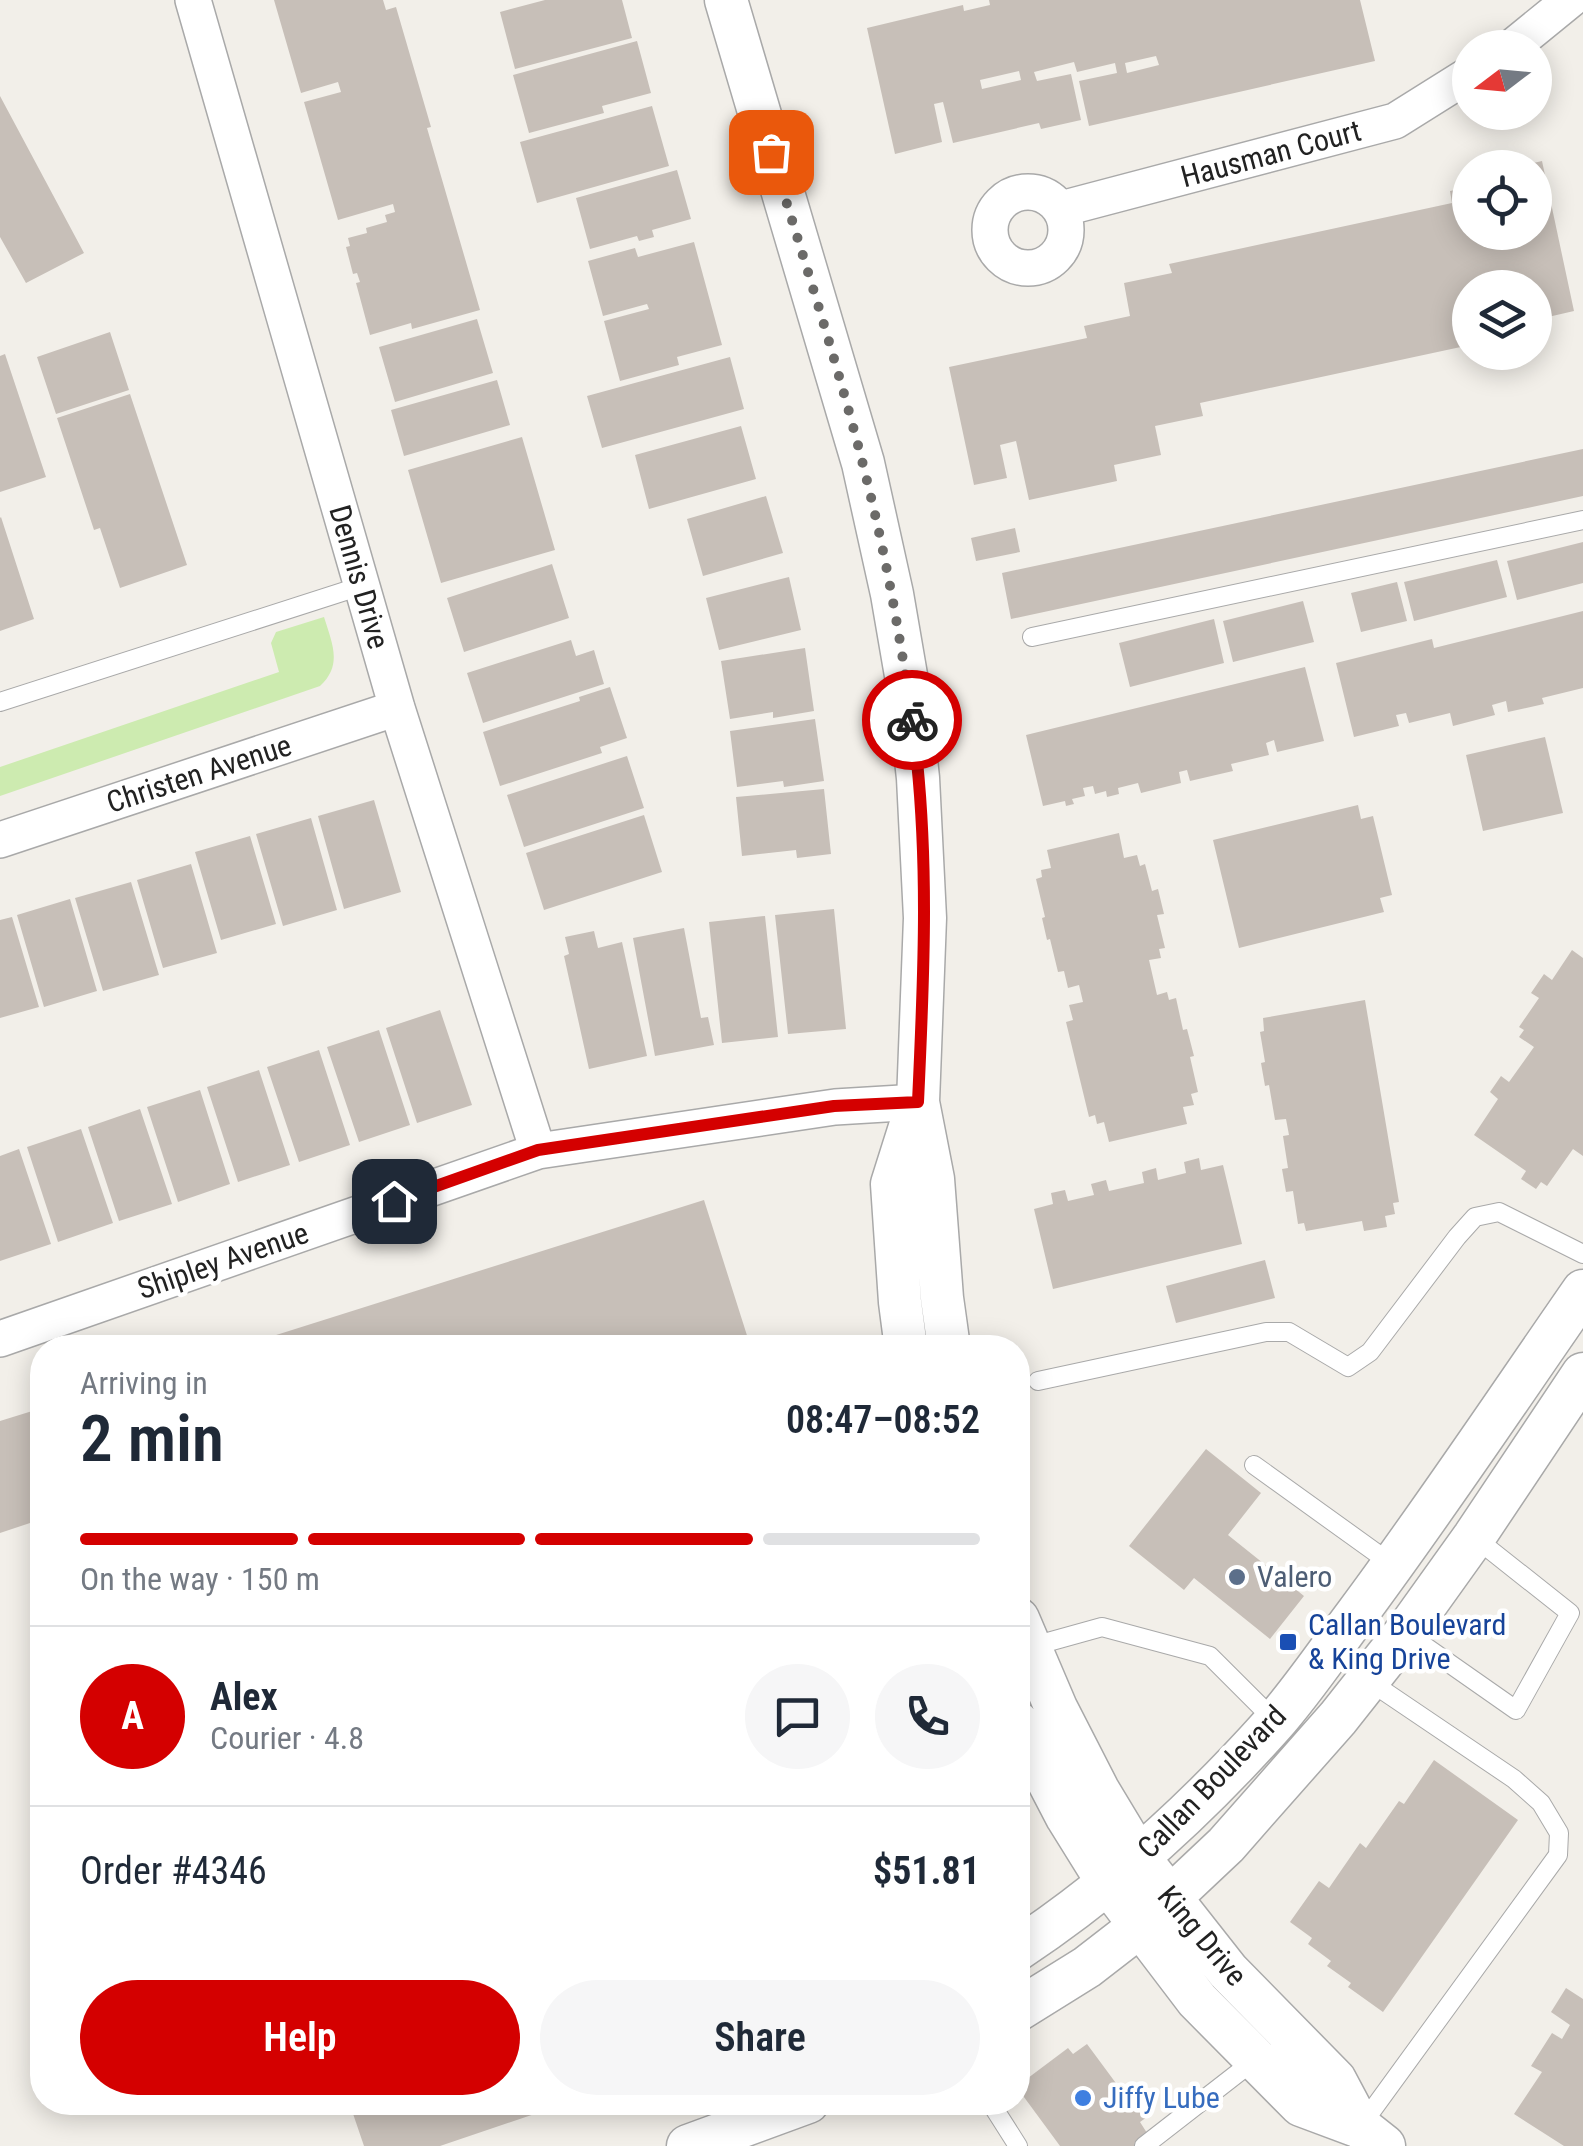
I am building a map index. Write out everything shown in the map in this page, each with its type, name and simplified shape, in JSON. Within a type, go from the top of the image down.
[{"type":"street","name":"Dennis Drive","points":[[193,0],[397,708],[538,1150]]},
{"type":"street","points":[[726,0],[850,416],[892,594],[914,734],[924,869],[918,1102],[933,1179],[946,1335]]},
{"type":"street","points":[[1534,30],[1570,0]]},
{"type":"street","name":"Hausman Court","points":[[1060,209],[1395,121],[1452,85]]},
{"type":"street","name":"Christen Avenue","points":[[0,840],[397,708]]},
{"type":"street","points":[[904,1335],[892,1184],[918,1102]]},
{"type":"street","name":"Shipley Avenue","points":[[0,1339],[538,1150],[834,1106],[918,1102]]},
{"type":"street","name":"Callan Boulevard","points":[[1030,1942],[1124,1870],[1192,1810],[1276,1721],[1394,1566],[1583,1291]]},
{"type":"street","name":"Callan Boulevard","points":[[1030,2003],[1087,1967],[1154,1913],[1221,1850],[1406,1632],[1583,1374]]},
{"type":"street","name":"King Drive","points":[[1030,1648],[1098,1790],[1124,1870]]},
{"type":"street","name":"King Drive","points":[[1030,1746],[1067,1817],[1124,1870],[1154,1913],[1197,2000],[1301,2105],[1372,2136]]},
{"type":"street","name":"King Drive","points":[[1154,1913],[1228,1971],[1335,2080],[1372,2136]]},
{"type":"street","points":[[688,2146],[773,2115]]},
{"type":"lane","points":[[1032,638],[1583,520]]},
{"type":"lane","points":[[0,702],[361,586]]},
{"type":"lane","points":[[1038,1381],[1266,1332],[1288,1332],[1348,1367],[1370,1352],[1475,1217],[1499,1212],[1583,1254]]},
{"type":"lane","points":[[1254,1465],[1394,1566]]},
{"type":"lane","points":[[1406,1632],[1516,1710],[1570,1613],[1474,1536]]},
{"type":"lane","points":[[1030,1632],[1102,1626],[1210,1656],[1276,1721]]},
{"type":"lane","points":[[1369,1680],[1514,1779],[1541,1803],[1560,1833],[1558,1854],[1372,2136]]},
{"type":"lane","points":[[1144,2146],[1256,2059]]},
{"type":"lane","points":[[998,2115],[1018,2146]]},
{"type":"green space","points":[[324,617],[333,662],[320,686],[0,796],[0,767],[279,672],[271,643],[276,632]]},
{"type":"building","points":[[274,0],[383,0],[386,10],[396,7],[480,310],[412,329],[411,323],[370,335],[356,283],[360,282],[357,273],[353,274],[346,247],[350,246],[348,238],[387,222],[385,215],[395,212],[393,204],[338,220],[304,102],[341,92],[338,82],[301,93]]},
{"type":"building","points":[[545,0],[622,0],[632,38],[515,69],[500,12]]},
{"type":"building","points":[[989,0],[1360,0],[1375,61],[1089,126],[1079,81],[1117,73],[1115,63],[1077,72],[1074,62],[1034,72],[1037,81],[1071,74],[1081,120],[1041,129],[1039,123],[953,143],[943,102],[934,104],[942,142],[895,154],[867,28],[963,5],[964,11],[990,5]],"holes":[[[1156,56],[1159,65],[1127,73],[1125,63]],[[1019,71],[1021,80],[982,89],[980,80]]]},
{"type":"building","points":[[637,41],[651,93],[602,106],[604,113],[529,133],[513,75]]},
{"type":"building","points":[[0,96],[84,253],[26,283],[0,237]]},
{"type":"building","points":[[652,106],[669,166],[537,203],[520,142]]},
{"type":"building","points":[[677,170],[691,219],[652,230],[654,237],[639,241],[637,236],[590,249],[576,198]]},
{"type":"building","points":[[1452,203],[1452,250],[1552,250],[1552,208],[1574,311],[1552,316],[1552,270],[1452,270],[1452,349],[1200,403],[1203,416],[1155,426],[1161,455],[1114,465],[1117,481],[1029,500],[1016,441],[1000,445],[1007,478],[974,485],[949,367],[1087,338],[1084,326],[1130,316],[1124,283],[1172,273],[1169,264]]},
{"type":"building","points":[[694,242],[722,345],[677,357],[679,365],[620,381],[604,321],[649,309],[647,304],[603,316],[588,261],[635,248],[638,257]]},
{"type":"building","points":[[477,319],[493,373],[395,402],[379,347]]},
{"type":"building","points":[[110,332],[129,390],[56,414],[37,357]]},
{"type":"building","points":[[5,354],[46,477],[0,492],[0,356]]},
{"type":"building","points":[[730,357],[744,409],[602,448],[587,396]]},
{"type":"building","points":[[497,380],[510,425],[404,456],[391,410]]},
{"type":"building","points":[[130,394],[187,565],[120,588],[100,528],[94,530],[57,418]]},
{"type":"building","points":[[741,426],[756,479],[649,509],[635,455]]},
{"type":"building","points":[[522,437],[555,550],[441,583],[408,470]]},
{"type":"building","points":[[1583,449],[1583,496],[1011,619],[1002,573]]},
{"type":"building","points":[[766,496],[783,553],[703,576],[687,519]]},
{"type":"building","points":[[0,518],[34,619],[0,631]]},
{"type":"building","points":[[1015,528],[1020,552],[976,561],[971,538]]},
{"type":"building","points":[[1583,542],[1583,583],[1517,600],[1507,561]]},
{"type":"building","points":[[1497,560],[1507,597],[1414,621],[1404,582]]},
{"type":"building","points":[[552,564],[569,618],[464,652],[447,598]]},
{"type":"building","points":[[789,577],[801,630],[719,650],[706,598]]},
{"type":"building","points":[[1397,582],[1407,621],[1361,632],[1351,593]]},
{"type":"building","points":[[1303,601],[1314,642],[1233,662],[1223,621]]},
{"type":"building","points":[[1583,611],[1583,688],[1542,698],[1544,704],[1508,712],[1506,701],[1492,705],[1495,715],[1453,726],[1450,713],[1409,723],[1406,713],[1396,715],[1399,726],[1354,737],[1336,663],[1432,639],[1434,648]]},
{"type":"building","points":[[1214,619],[1224,663],[1130,687],[1119,643]]},
{"type":"building","points":[[571,640],[576,656],[594,650],[604,684],[483,723],[467,673]]},
{"type":"building","points":[[805,648],[814,711],[773,718],[773,712],[730,719],[721,661]]},
{"type":"building","points":[[1305,667],[1324,741],[1277,752],[1274,740],[1266,743],[1269,755],[1231,764],[1233,771],[1190,781],[1187,770],[1179,772],[1181,783],[1141,793],[1138,783],[1118,788],[1119,794],[1107,797],[1106,791],[1095,794],[1093,786],[1083,788],[1085,796],[1072,799],[1074,804],[1066,806],[1065,801],[1043,806],[1026,735]]},
{"type":"building","points":[[610,687],[627,738],[600,747],[602,753],[500,786],[483,732],[580,701],[579,697]]},
{"type":"building","points":[[815,719],[824,781],[784,787],[783,781],[737,787],[730,731]]},
{"type":"building","points":[[1545,737],[1563,813],[1483,831],[1466,755]]},
{"type":"building","points":[[627,756],[644,808],[524,847],[507,795]]},
{"type":"building","points":[[824,789],[831,854],[797,858],[796,850],[742,856],[736,797]]},
{"type":"building","points":[[374,800],[401,892],[344,909],[318,816]]},
{"type":"building","points":[[1358,805],[1361,819],[1373,816],[1392,895],[1380,898],[1384,912],[1239,948],[1213,840]]},
{"type":"building","points":[[644,815],[662,872],[544,910],[526,853]]},
{"type":"building","points":[[311,818],[337,910],[283,926],[256,834]]},
{"type":"building","points":[[1119,833],[1124,858],[1137,855],[1140,866],[1145,864],[1152,891],[1158,889],[1164,914],[1157,915],[1165,948],[1159,949],[1161,958],[1149,960],[1157,995],[1167,992],[1169,1000],[1176,998],[1194,1056],[1190,1057],[1198,1092],[1191,1094],[1194,1105],[1183,1107],[1187,1124],[1109,1142],[1104,1122],[1097,1124],[1095,1115],[1089,1117],[1066,1022],[1073,1020],[1069,1005],[1083,1002],[1079,985],[1068,988],[1064,971],[1058,972],[1050,939],[1047,940],[1036,879],[1042,877],[1041,870],[1051,868],[1047,850]]},
{"type":"building","points":[[250,836],[276,924],[221,940],[195,852]]},
{"type":"building","points":[[191,864],[217,953],[163,968],[137,880]]},
{"type":"building","points":[[131,882],[159,975],[103,991],[75,898]]},
{"type":"building","points":[[70,899],[97,991],[44,1007],[17,915]]},
{"type":"building","points":[[834,909],[846,1029],[788,1034],[775,915]]},
{"type":"building","points":[[765,916],[778,1037],[722,1043],[709,922]]},
{"type":"building","points":[[12,917],[39,1007],[0,1018],[0,920]]},
{"type":"building","points":[[684,928],[701,1018],[708,1017],[714,1045],[655,1056],[633,938]]},
{"type":"building","points":[[594,931],[598,948],[622,942],[647,1056],[589,1069],[564,956],[569,954],[565,937]]},
{"type":"building","points":[[1572,950],[1583,958],[1583,1156],[1573,1149],[1547,1186],[1541,1182],[1536,1189],[1521,1179],[1526,1171],[1474,1135],[1498,1099],[1490,1092],[1501,1076],[1509,1082],[1534,1047],[1519,1037],[1524,1030],[1519,1027],[1539,998],[1531,993],[1544,974],[1552,980]]},
{"type":"building","points":[[1365,1000],[1399,1202],[1393,1203],[1395,1214],[1385,1216],[1387,1227],[1364,1231],[1362,1221],[1306,1231],[1304,1223],[1298,1224],[1293,1191],[1286,1192],[1282,1169],[1288,1168],[1283,1136],[1289,1135],[1286,1119],[1275,1120],[1269,1085],[1265,1086],[1260,1032],[1264,1031],[1263,1018]]},
{"type":"building","points":[[440,1010],[472,1105],[417,1123],[386,1028]]},
{"type":"building","points":[[379,1030],[410,1125],[359,1142],[327,1047]]},
{"type":"building","points":[[319,1050],[350,1145],[299,1162],[267,1067]]},
{"type":"building","points":[[259,1070],[290,1165],[238,1182],[207,1087]]},
{"type":"building","points":[[200,1090],[230,1184],[178,1202],[147,1107]]},
{"type":"building","points":[[140,1109],[172,1204],[119,1221],[88,1127]]},
{"type":"building","points":[[81,1129],[113,1223],[58,1242],[27,1147]]},
{"type":"building","points":[[19,1149],[51,1244],[0,1261],[0,1156]]},
{"type":"building","points":[[1199,1158],[1201,1170],[1223,1165],[1242,1244],[1053,1289],[1034,1209],[1053,1204],[1051,1193],[1065,1190],[1068,1201],[1094,1195],[1091,1184],[1106,1180],[1109,1191],[1144,1183],[1142,1172],[1156,1168],[1158,1180],[1186,1173],[1184,1162]]},
{"type":"building","points":[[704,1200],[747,1335],[276,1335]]},
{"type":"building","points":[[1265,1260],[1275,1298],[1176,1323],[1166,1286]]},
{"type":"building","points":[[30,1412],[30,1523],[0,1533],[0,1421]]},
{"type":"building","points":[[1206,1449],[1261,1493],[1228,1535],[1304,1596],[1270,1639],[1194,1578],[1184,1590],[1129,1546]]},
{"type":"building","points":[[1434,1760],[1518,1820],[1383,2012],[1348,1987],[1351,1983],[1327,1966],[1331,1961],[1308,1944],[1312,1938],[1290,1922],[1319,1881],[1329,1888],[1360,1843],[1366,1848],[1399,1801],[1404,1804]]},
{"type":"building","points":[[1566,1988],[1583,1999],[1583,2146],[1564,2146],[1514,2114],[1542,2072],[1531,2066],[1552,2033],[1562,2039],[1570,2025],[1551,2012]]},
{"type":"building","points":[[1087,2044],[1147,2117],[1140,2122],[1147,2133],[1136,2146],[1060,2146],[1030,2105],[1030,2076],[1068,2048],[1073,2054]]},
{"type":"building","points":[[353,2115],[532,2115],[440,2146],[364,2146]]},
{"type":"way so far","points":[[771,152],[874,506],[912,720]]},
{"type":"place","name":"Valero","points":[[1237,1577]]},
{"type":"place","name":"Callan Boulevard & King Drive","points":[[1288,1642]]},
{"type":"place","name":"Jiffy Lube","points":[[1083,2098]]},
{"type":"route","points":[[394,1201],[538,1150],[834,1106],[918,1102],[925,918],[912,720]]}]
